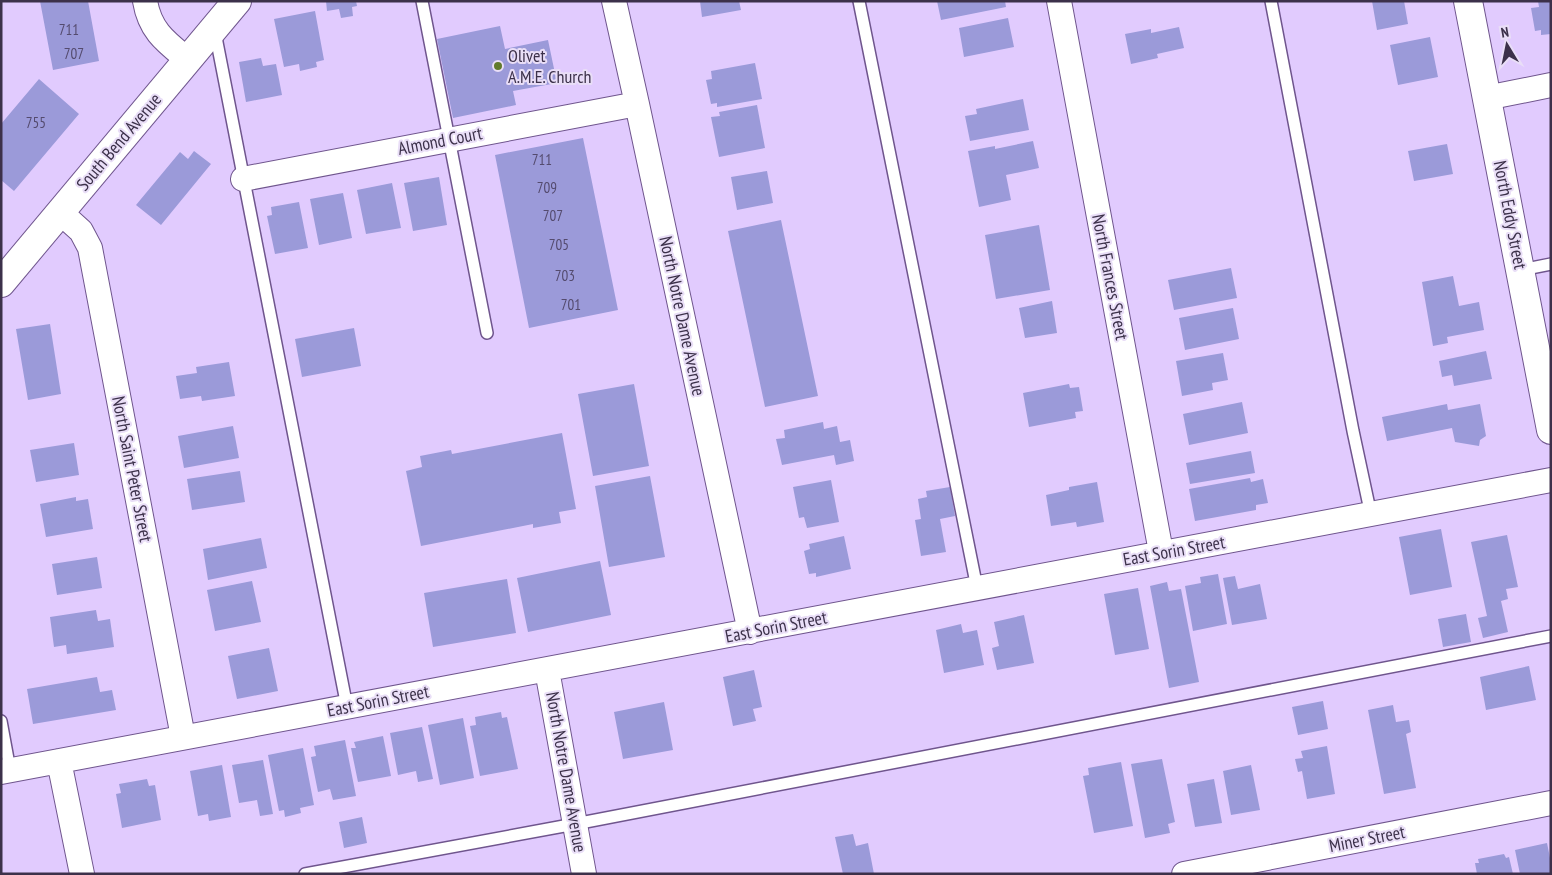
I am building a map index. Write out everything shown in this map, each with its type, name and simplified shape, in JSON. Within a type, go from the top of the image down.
[{"type":"main road","name":"South Bend Avenue","points":[[1,283],[237,1]]},
{"type":"main road","name":"North Eddy Street","points":[[1468,1],[1551,430]]},
{"type":"street","points":[[145,1],[152,26],[168,44],[188,60]]},
{"type":"street","name":"North Notre Dame Avenue","points":[[614,1],[750,632]]},
{"type":"street","name":"North Frances Street","points":[[1059,1],[1161,552]]},
{"type":"street","points":[[1486,98],[1551,85]]},
{"type":"street","name":"Almond Court","points":[[243,179],[637,104]]},
{"type":"street","name":"North Saint Peter Street","points":[[60,212],[81,231],[90,248],[183,737]]},
{"type":"street","name":"East Sorin Street","points":[[6,771],[1551,480]]},
{"type":"street","name":"North Notre Dame Avenue","points":[[547,670],[584,874]]},
{"type":"street","points":[[59,761],[82,874]]},
{"type":"street","name":"Miner Street","points":[[1184,874],[1551,803]]},
{"type":"lane","points":[[422,1],[487,333]]},
{"type":"lane","points":[[858,1],[977,588]]},
{"type":"lane","points":[[1271,1],[1353,431],[1371,515]]},
{"type":"lane","points":[[214,28],[347,708]]},
{"type":"lane","points":[[1520,270],[1551,264]]},
{"type":"lane","points":[[305,874],[575,824],[1551,636]]},
{"type":"lane","points":[[1,721],[6,771]]},
{"type":"building","points":[[40,1],[88,1],[99,61],[53,70]]},
{"type":"building","points":[[326,1],[356,1],[357,6],[352,7],[353,16],[341,18],[339,9],[327,11]]},
{"type":"building","points":[[700,1],[739,1],[741,10],[702,17]]},
{"type":"building","points":[[937,1],[1005,1],[1006,7],[941,20]]},
{"type":"building","points":[[1372,1],[1404,1],[1408,24],[1377,30]]},
{"type":"building","points":[[1538,1],[1551,1],[1551,34],[1541,35],[1541,30],[1535,31],[1531,8],[1539,7]]},
{"type":"building","points":[[315,11],[324,60],[316,62],[317,67],[300,71],[299,64],[284,67],[274,19]]},
{"type":"building","points":[[1008,18],[1014,47],[964,57],[959,28]]},
{"type":"building","name":"Olivet A.M.E. Church","points":[[500,26],[505,49],[548,40],[557,83],[513,91],[516,105],[453,118],[437,39]]},
{"type":"building","points":[[1179,27],[1184,48],[1157,54],[1158,58],[1131,64],[1125,34],[1151,29],[1151,33]]},
{"type":"building","points":[[1430,37],[1438,77],[1398,85],[1390,45]]},
{"type":"building","points":[[261,58],[263,66],[276,64],[282,95],[246,102],[239,62]]},
{"type":"building","points":[[755,63],[762,99],[717,107],[717,103],[711,104],[706,80],[712,79],[711,71]]},
{"type":"building","points":[[39,79],[79,114],[14,191],[1,180],[1,124]]},
{"type":"building","points":[[1023,99],[1029,130],[970,141],[965,116],[977,114],[976,109]]},
{"type":"building","points":[[757,105],[765,148],[719,157],[711,117],[720,116],[719,112]]},
{"type":"building","points":[[583,138],[618,310],[529,328],[495,155]]},
{"type":"building","points":[[1033,141],[1039,168],[1006,175],[1011,200],[979,207],[968,151],[995,146],[995,149]]},
{"type":"building","points":[[1447,144],[1453,174],[1414,181],[1408,151]]},
{"type":"building","points":[[194,151],[211,164],[161,225],[136,205],[180,152],[188,159]]},
{"type":"building","points":[[767,171],[773,203],[737,210],[731,177]]},
{"type":"building","points":[[439,177],[447,225],[413,231],[404,183]]},
{"type":"building","points":[[392,183],[401,228],[366,234],[357,190]]},
{"type":"building","points":[[343,193],[352,238],[319,245],[310,199]]},
{"type":"building","points":[[299,202],[308,248],[275,254],[267,216],[272,215],[271,207]]},
{"type":"building","points":[[781,220],[818,396],[765,407],[728,231]]},
{"type":"building","points":[[1039,225],[1050,290],[996,299],[985,235]]},
{"type":"building","points":[[1231,268],[1237,298],[1174,310],[1168,280]]},
{"type":"building","points":[[1453,276],[1459,306],[1479,302],[1484,330],[1447,337],[1448,343],[1433,346],[1422,282]]},
{"type":"building","points":[[1052,301],[1057,333],[1025,338],[1019,308]]},
{"type":"building","points":[[1233,308],[1239,339],[1185,350],[1179,318]]},
{"type":"building","points":[[50,324],[61,394],[28,400],[16,329]]},
{"type":"building","points":[[354,328],[361,366],[302,377],[295,339]]},
{"type":"building","points":[[1486,351],[1492,379],[1454,386],[1452,375],[1442,377],[1439,361]]},
{"type":"building","points":[[1223,353],[1228,380],[1212,383],[1213,390],[1182,396],[1176,361]]},
{"type":"building","points":[[229,362],[235,396],[202,401],[201,396],[180,399],[176,376],[197,373],[196,367]]},
{"type":"building","points":[[634,384],[649,466],[593,476],[578,394]]},
{"type":"building","points":[[1069,384],[1070,388],[1079,387],[1083,411],[1075,412],[1076,418],[1029,427],[1023,393]]},
{"type":"building","points":[[1242,402],[1248,433],[1189,445],[1183,414]]},
{"type":"building","points":[[1447,404],[1448,410],[1480,404],[1486,436],[1480,440],[1479,446],[1455,442],[1452,428],[1387,441],[1382,417]]},
{"type":"building","points":[[823,422],[824,429],[837,426],[840,442],[850,440],[854,461],[836,465],[834,455],[782,465],[776,439],[785,438],[784,430]]},
{"type":"building","points":[[233,426],[239,458],[184,468],[178,436]]},
{"type":"building","points":[[562,433],[576,509],[559,512],[561,523],[533,528],[533,524],[421,546],[406,471],[422,467],[420,456],[451,450],[452,454]]},
{"type":"building","points":[[74,443],[79,475],[36,482],[30,450]]},
{"type":"building","points":[[1251,451],[1255,473],[1190,484],[1186,463]]},
{"type":"building","points":[[240,471],[245,502],[192,510],[187,479]]},
{"type":"building","points":[[650,476],[665,557],[609,567],[595,486]]},
{"type":"building","points":[[1250,478],[1251,482],[1263,479],[1268,503],[1256,505],[1256,510],[1195,521],[1189,489]]},
{"type":"building","points":[[831,480],[839,522],[807,528],[804,517],[799,518],[793,487]]},
{"type":"building","points":[[1097,482],[1104,522],[1077,527],[1076,522],[1051,526],[1046,495],[1069,490],[1069,487]]},
{"type":"building","points":[[950,487],[955,516],[940,519],[946,552],[921,556],[915,520],[921,519],[918,499],[927,497],[926,491]]},
{"type":"building","points":[[76,497],[76,501],[88,499],[93,529],[46,537],[40,504]]},
{"type":"building","points":[[1441,529],[1452,587],[1410,595],[1399,537]]},
{"type":"building","points":[[1507,535],[1518,587],[1506,589],[1508,599],[1501,601],[1508,632],[1483,638],[1478,618],[1487,616],[1471,542]]},
{"type":"building","points":[[844,536],[851,569],[816,577],[816,573],[809,574],[804,551],[810,549],[809,544]]},
{"type":"building","points":[[261,538],[267,568],[208,580],[203,549]]},
{"type":"building","points":[[97,557],[102,588],[57,595],[52,564]]},
{"type":"building","points":[[600,561],[611,615],[528,632],[517,578]]},
{"type":"building","points":[[1218,574],[1227,624],[1193,631],[1185,586],[1201,583],[1200,577]]},
{"type":"building","points":[[1235,576],[1238,589],[1260,584],[1267,619],[1232,625],[1223,578]]},
{"type":"building","points":[[507,579],[516,633],[433,647],[424,593]]},
{"type":"building","points":[[252,581],[261,622],[215,631],[207,590]]},
{"type":"building","points":[[1167,582],[1169,591],[1181,589],[1199,682],[1169,688],[1150,586]]},
{"type":"building","points":[[1138,588],[1149,649],[1115,655],[1104,594]]},
{"type":"building","points":[[96,610],[98,621],[110,619],[114,647],[67,654],[66,645],[54,647],[50,617]]},
{"type":"building","points":[[1466,614],[1471,642],[1443,647],[1438,619]]},
{"type":"building","points":[[1024,615],[1034,663],[997,670],[992,648],[999,646],[994,622]]},
{"type":"building","points":[[961,624],[963,633],[977,630],[984,665],[944,673],[936,630]]},
{"type":"building","points":[[269,648],[278,691],[237,699],[228,656]]},
{"type":"building","points":[[1529,666],[1536,700],[1486,710],[1480,677]]},
{"type":"building","points":[[754,670],[762,707],[753,709],[756,721],[733,726],[723,677]]},
{"type":"building","points":[[97,677],[100,692],[112,690],[116,710],[33,724],[27,689]]},
{"type":"building","points":[[1323,701],[1328,729],[1298,735],[1292,707]]},
{"type":"building","points":[[664,702],[673,750],[623,759],[614,712]]},
{"type":"building","points":[[1393,705],[1396,722],[1409,720],[1411,732],[1406,734],[1416,788],[1384,794],[1368,710]]},
{"type":"building","points":[[501,712],[502,718],[507,717],[518,769],[480,776],[470,726],[476,725],[475,717]]},
{"type":"building","points":[[463,718],[474,778],[440,785],[428,725]]},
{"type":"building","points":[[422,727],[433,779],[418,782],[416,771],[398,775],[390,733]]},
{"type":"building","points":[[383,736],[391,776],[358,782],[351,748],[356,748],[354,742]]},
{"type":"building","points":[[345,740],[356,796],[333,800],[330,789],[318,792],[311,757],[316,756],[314,746]]},
{"type":"building","points":[[1327,746],[1335,794],[1307,799],[1302,771],[1298,772],[1295,759],[1303,758],[1301,751]]},
{"type":"building","points":[[303,748],[314,805],[300,808],[301,813],[285,817],[284,810],[279,811],[268,755]]},
{"type":"building","points":[[1162,759],[1175,822],[1168,824],[1170,833],[1145,838],[1131,764]]},
{"type":"building","points":[[263,760],[273,814],[260,816],[257,800],[239,803],[232,765]]},
{"type":"building","points":[[1121,762],[1133,826],[1094,833],[1083,776],[1089,775],[1088,768]]},
{"type":"building","points":[[222,765],[231,817],[209,821],[208,814],[198,816],[190,771]]},
{"type":"building","points":[[1251,765],[1260,810],[1231,815],[1223,771]]},
{"type":"building","points":[[147,779],[149,786],[155,785],[161,820],[122,828],[116,794],[121,793],[119,784]]},
{"type":"building","points":[[1214,779],[1222,823],[1195,827],[1187,784]]},
{"type":"building","points":[[362,817],[367,843],[344,848],[339,822]]},
{"type":"building","points":[[853,834],[856,846],[868,843],[874,874],[843,874],[835,837]]},
{"type":"building","points":[[1547,843],[1551,874],[1520,874],[1515,850]]},
{"type":"building","points":[[1504,854],[1506,858],[1509,857],[1513,874],[1477,874],[1475,863],[1479,863],[1478,859]]},
{"type":"place","name":"Olivet A.M.E. Church","points":[[498,66]]}]
